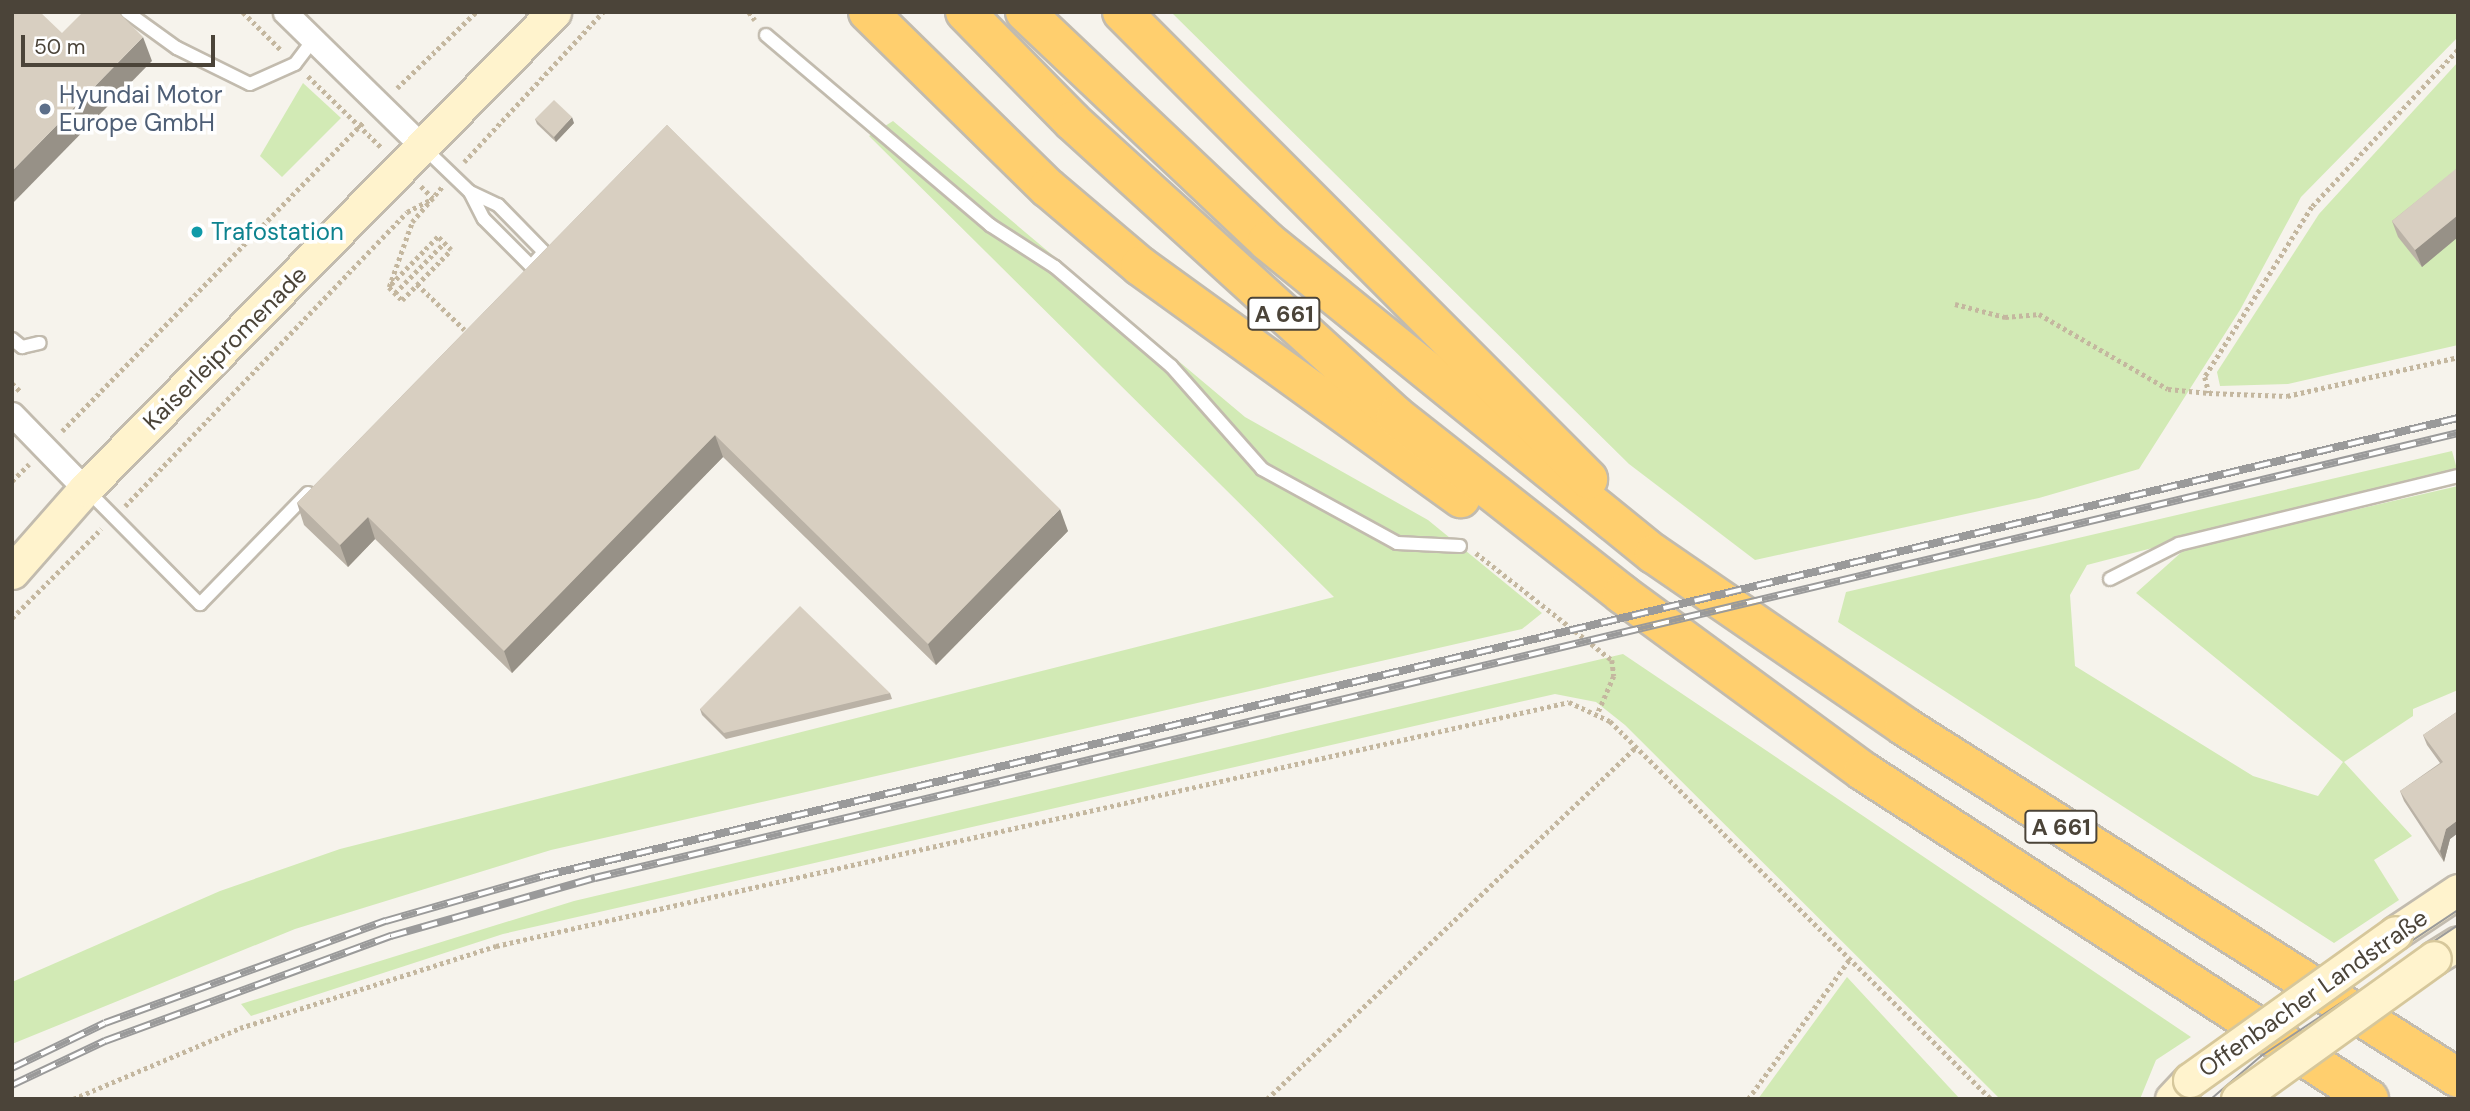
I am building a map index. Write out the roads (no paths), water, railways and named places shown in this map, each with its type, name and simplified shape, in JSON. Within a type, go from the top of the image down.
[{"type":"highway","name":"A 661","points":[[868,12],[1048,188],[1140,267],[1466,502],[1622,594]]},
{"type":"highway","name":"A 661","points":[[965,12],[1072,121],[1396,416],[1622,594],[1863,771],[2369,1099]]},
{"type":"highway","name":"A 661","points":[[1025,12],[1267,241],[1654,554],[1926,740],[2458,1078]]},
{"type":"highway","name":"A 661","points":[[1122,12],[1566,454],[1654,554]]},
{"type":"main road","name":"Kaiserleipromenade","points":[[12,572],[85,489],[554,12]]},
{"type":"main road","name":"Kaiserleipromenade","points":[[12,548],[85,489]]},
{"type":"main road","name":"Offenbacher Landstraße","points":[[2181,1089],[2395,933],[2458,891]]},
{"type":"main road","name":"Offenbacher Landstraße","points":[[2238,1099],[2446,951]]},
{"type":"street","points":[[285,12],[423,147]]},
{"type":"street","points":[[12,415],[85,489]]},
{"type":"lane","points":[[127,12],[177,48],[250,84],[295,64],[313,40]]},
{"type":"lane","points":[[766,35],[990,225],[1055,267],[1171,366],[1262,469],[1397,542],[1460,546]]},
{"type":"lane","points":[[423,147],[470,192],[484,219],[526,271],[544,253],[498,205],[470,192]]},
{"type":"lane","points":[[12,339],[22,347],[40,343]]},
{"type":"lane","points":[[2110,579],[2179,544],[2458,476]]},
{"type":"lane","points":[[85,489],[200,604],[319,482]]},
{"type":"tram line","points":[[2194,1099],[2254,1046],[2458,910]]},
{"type":"tram line","points":[[2211,1099],[2261,1056],[2458,925]]},
{"type":"railway","points":[[12,1068],[105,1023],[386,921],[543,876],[2458,418]]},
{"type":"railway","points":[[12,1085],[105,1041],[391,936],[595,878],[2458,433]]},
{"type":"place","name":"Hyundai Motor Europe GmbH","points":[[45,109]]},
{"type":"place","name":"Trafostation","points":[[197,232]]}]
